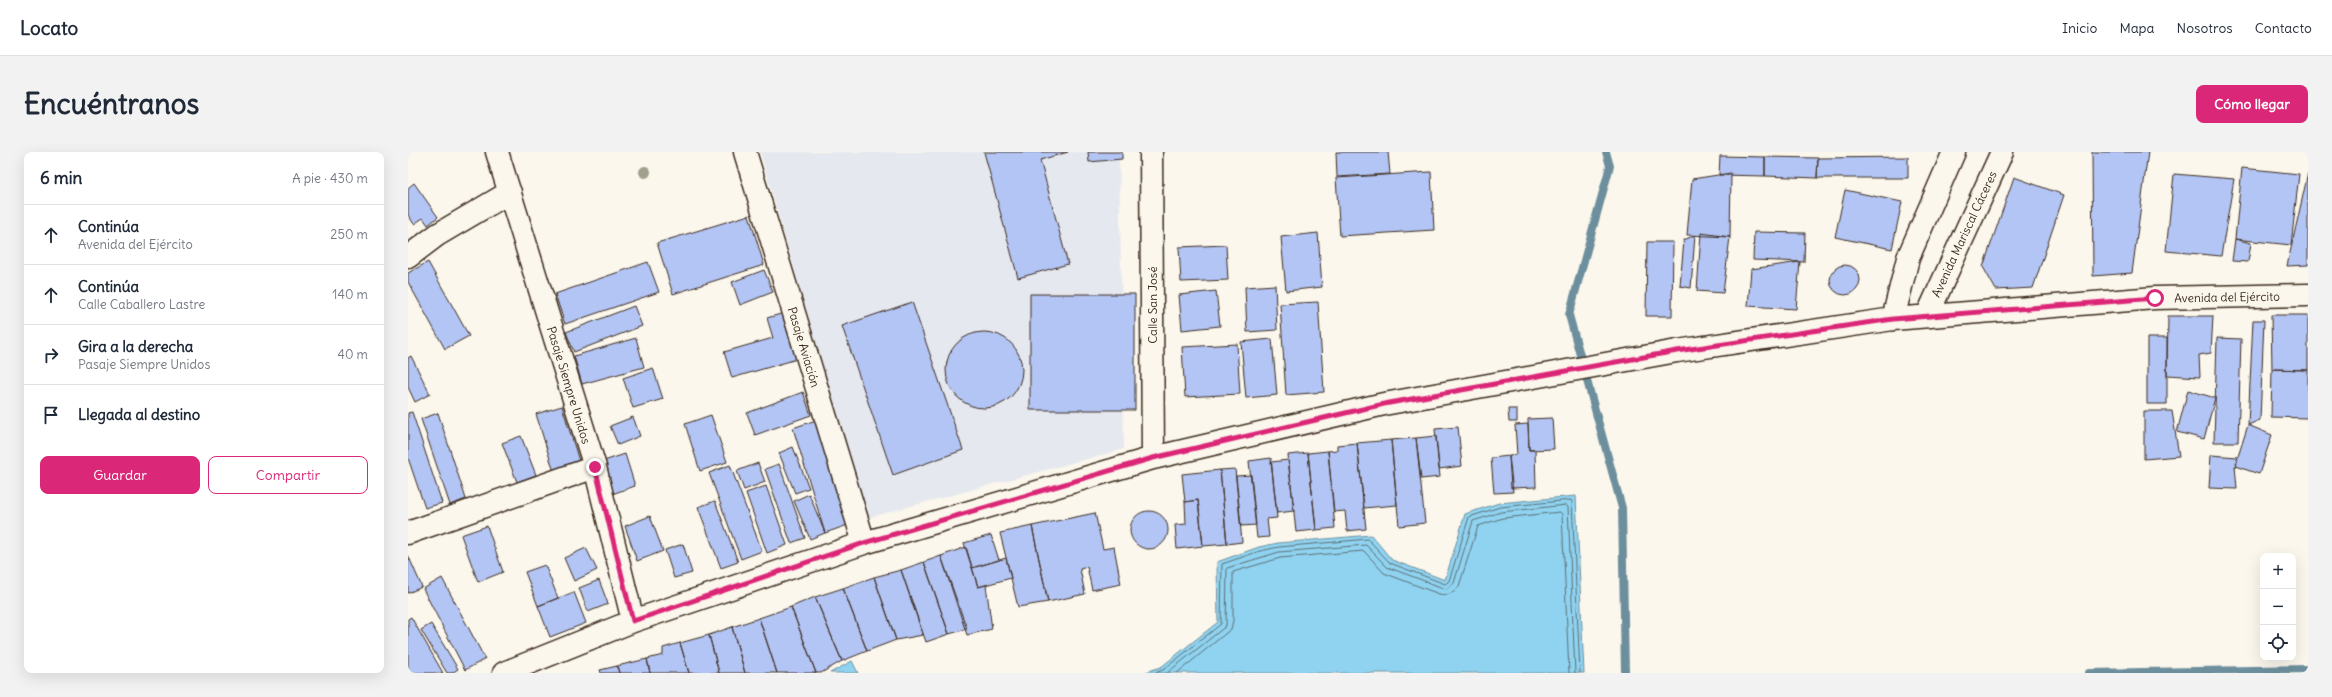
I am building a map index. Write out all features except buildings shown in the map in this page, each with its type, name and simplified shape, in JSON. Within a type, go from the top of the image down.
[{"type":"street","name":"Pasaje Siempre Unidos","points":[[497,152],[595,467],[633,621]]},
{"type":"street","name":"Pasaje Aviación","points":[[745,152],[864,543]]},
{"type":"street","name":"Calle San José","points":[[1151,152],[1153,458]]},
{"type":"street","points":[[1893,319],[1908,258],[1954,152]]},
{"type":"street","name":"Avenida Mariscal Cáceres","points":[[1927,316],[2002,152]]},
{"type":"street","points":[[408,257],[437,235],[510,192]]},
{"type":"street","name":"Avenida del Ejército","points":[[504,673],[633,621],[864,543],[1153,458],[1384,404],[1677,351],[1893,319],[2155,298],[2308,295]]},
{"type":"street","points":[[408,533],[595,467]]},
{"type":"shaded area","points":[[760,152],[1119,152],[1124,449],[867,518]]},
{"type":"water","points":[[1576,496],[1584,673],[1143,673],[1161,667],[1218,622],[1217,562],[1259,547],[1278,543],[1371,535],[1392,560],[1445,580],[1465,514],[1499,503]]},
{"type":"water","points":[[852,661],[858,673],[830,673]]},
{"type":"waterway","points":[[1606,152],[1610,166],[1569,315],[1622,508],[1625,673]]},
{"type":"waterway","points":[[2089,673],[2308,669]]},
{"type":"route","points":[[595,467],[633,621],[864,543],[1153,458],[1384,404],[1677,351],[1893,319],[2155,298]]}]
